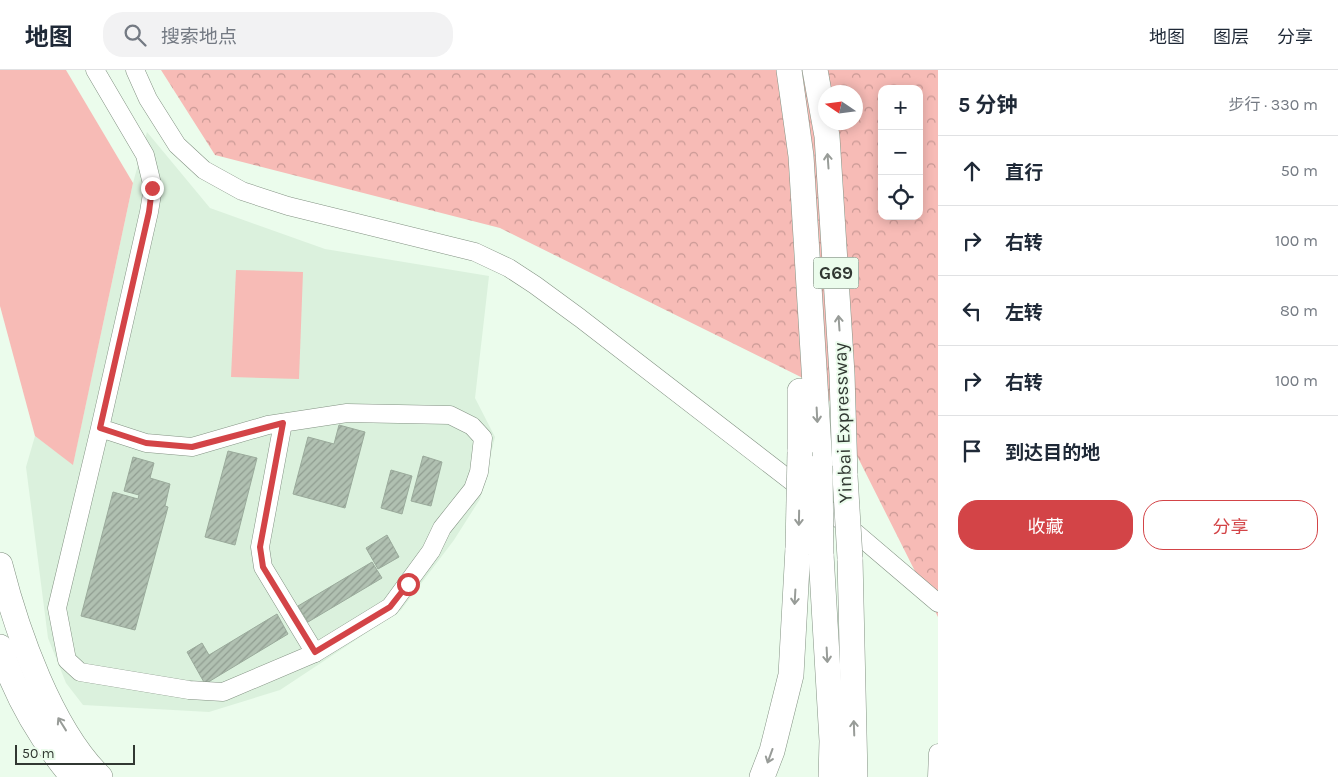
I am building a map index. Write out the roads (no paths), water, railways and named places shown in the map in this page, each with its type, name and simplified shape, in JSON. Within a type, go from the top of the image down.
[{"type":"highway","points":[[789,70],[801,156],[810,459],[810,551],[832,741],[831,777]]},
{"type":"highway","name":"Yinbai Expressway","points":[[815,70],[827,136],[842,374],[850,558],[855,777]]},
{"type":"highway","points":[[762,777],[772,751],[791,675],[810,551]]},
{"type":"highway","points":[[0,566],[25,646],[52,709],[86,763],[100,777]]},
{"type":"highway","points":[[0,647],[28,714],[60,762],[73,777]]},
{"type":"street","points":[[95,70],[145,155],[152,188],[149,212],[57,608],[67,660],[80,672],[190,690],[223,692],[315,652],[390,607],[402,592],[432,551],[442,528],[473,489],[479,472],[483,438],[472,426],[450,415],[347,412],[283,423],[192,447],[146,443],[100,428]]},
{"type":"street","points":[[135,70],[148,99],[177,145],[204,170],[242,191],[288,206],[475,252],[509,268],[535,284],[580,318],[830,511],[938,603]]},
{"type":"street","points":[[283,423],[260,547],[263,567],[315,652]]},
{"type":"street","points":[[937,777],[938,753]]}]
